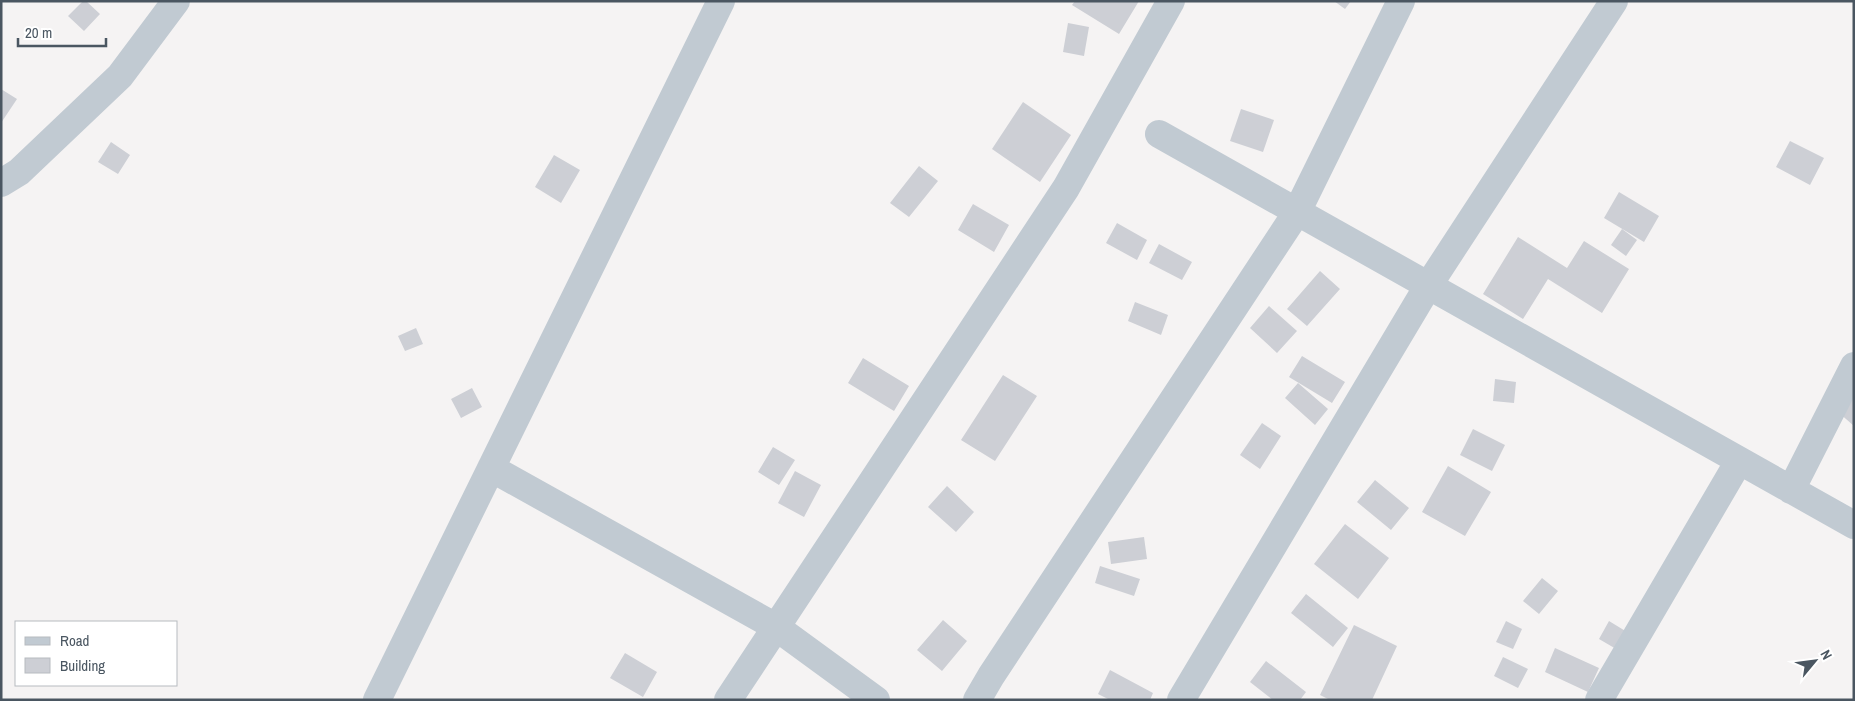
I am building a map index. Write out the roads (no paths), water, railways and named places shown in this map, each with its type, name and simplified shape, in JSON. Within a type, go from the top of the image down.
[{"type":"street","points":[[1,183],[18,172],[120,76],[176,1]]},
{"type":"street","points":[[377,700],[721,1]]},
{"type":"street","points":[[728,700],[1066,188],[1171,1]]},
{"type":"street","points":[[977,700],[996,667],[1297,212],[1400,1]]},
{"type":"street","points":[[1181,700],[1428,286],[1614,1]]},
{"type":"street","points":[[1159,134],[1854,526]]},
{"type":"street","points":[[1792,490],[1854,366]]},
{"type":"street","points":[[1599,700],[1739,461]]},
{"type":"street","points":[[491,468],[776,627],[876,700]]}]
